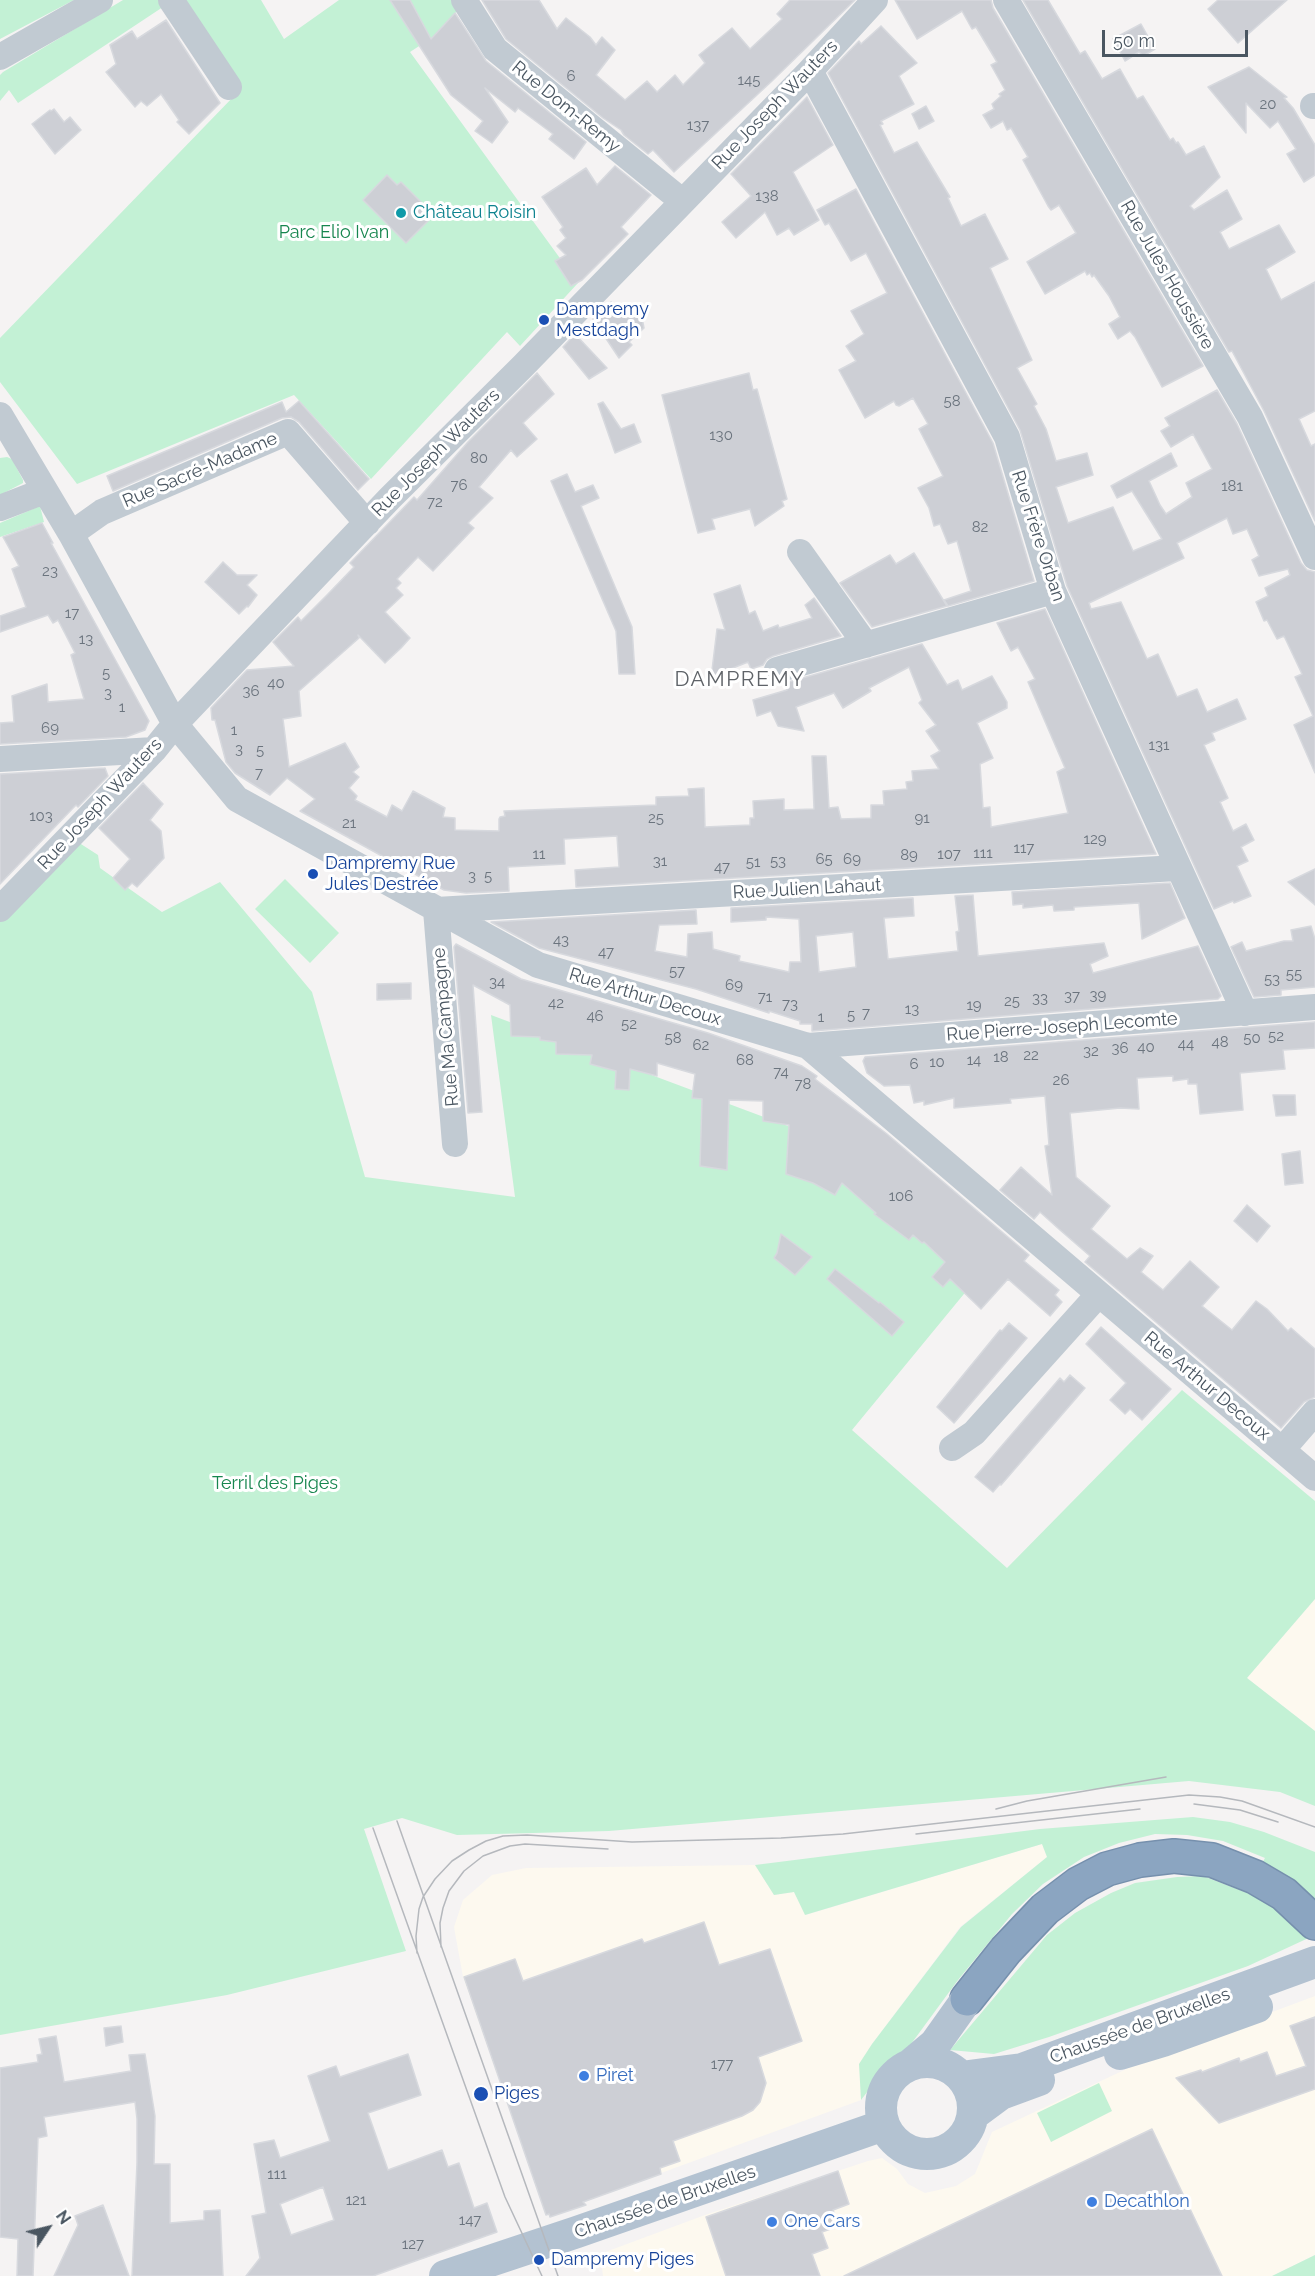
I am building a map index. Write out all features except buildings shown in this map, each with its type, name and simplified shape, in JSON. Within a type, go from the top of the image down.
[{"type":"highway","points":[[967,1999],[1006,1950],[1045,1910],[1078,1884],[1107,1869],[1140,1860],[1174,1856],[1212,1860],[1256,1877],[1284,1894],[1315,1923]]},
{"type":"main road","name":"Chaussée de Bruxelles","points":[[961,2077],[1022,2069],[1315,1962]]},
{"type":"main road","name":"Chaussée de Bruxelles","points":[[445,2276],[588,2229],[884,2125],[897,2144],[916,2153],[928,2155],[941,2153],[952,2148],[963,2138],[974,2114],[1001,2094],[1163,2041],[1315,1985]]},
{"type":"main road","points":[[884,2125],[881,2112],[886,2085],[897,2073],[935,2044],[967,1999]]},
{"type":"main road","points":[[910,2065],[934,2062],[946,2066],[961,2077],[971,2091],[974,2114]]},
{"type":"street","points":[[0,57],[100,0]]},
{"type":"street","points":[[171,0],[229,87]]},
{"type":"street","name":"Rue Dom-Remy","points":[[465,0],[495,49],[682,201]]},
{"type":"street","name":"Rue Joseph Wauters","points":[[0,909],[154,750],[175,724],[367,523],[810,71],[875,0]]},
{"type":"street","name":"Rue Jules Houssière","points":[[1006,0],[1250,417],[1315,557]]},
{"type":"street","name":"Rue Frère Orban","points":[[810,71],[1007,437],[1053,591],[1245,1013]]},
{"type":"street","points":[[0,416],[71,534],[175,724]]},
{"type":"street","name":"Rue Sacré-Madame","points":[[71,534],[102,512],[288,432],[367,523]]},
{"type":"street","points":[[0,508],[44,491]]},
{"type":"street","points":[[800,552],[866,645]]},
{"type":"street","points":[[777,670],[1053,591]]},
{"type":"street","name":"Rue Arthur Decoux","points":[[175,724],[237,799],[538,965],[808,1046],[1315,1478]]},
{"type":"street","points":[[0,759],[154,750]]},
{"type":"street","name":"Rue Julien Lahaut","points":[[436,910],[1178,868]]},
{"type":"street","name":"Rue Ma Campagne","points":[[436,910],[455,1144]]},
{"type":"street","name":"Rue Pierre-Joseph Lecomte","points":[[808,1046],[1315,1006]]},
{"type":"street","points":[[952,1449],[974,1434],[1099,1294]]},
{"type":"street","points":[[1282,1450],[1315,1412]]},
{"type":"shaded area","points":[[1315,1599],[1315,1731],[1247,1678]]},
{"type":"shaded area","points":[[1042,1844],[1047,1857],[960,1927],[872,2044],[860,2064],[861,2100],[546,2215],[463,1977],[454,1927],[463,1900],[492,1875],[526,1868],[755,1865],[774,1895],[794,1892],[806,1915]]},
{"type":"shaded area","points":[[1315,1996],[1315,2255],[1272,2276],[603,2276],[600,2254],[705,2215],[868,2161],[882,2158],[897,2169],[908,2184],[925,2193],[956,2186],[975,2174],[992,2132],[1152,2057]]},
{"type":"green space","points":[[0,0],[74,0],[0,39]]},
{"type":"green space","name":"Parc Elio Ivan","points":[[123,0],[261,0],[284,39],[339,0],[464,0],[467,5],[455,13],[433,37],[410,52],[578,283],[520,346],[507,332],[371,479],[294,395],[77,484],[0,382],[0,338],[235,95],[172,1],[18,103],[9,90],[0,101],[0,75],[3,72]]},
{"type":"green space","points":[[0,458],[12,459],[23,483],[0,495]]},
{"type":"green space","points":[[40,506],[44,522],[0,537],[0,523]]},
{"type":"green space","name":"Terril des Piges","points":[[70,837],[98,855],[100,868],[162,912],[220,882],[312,992],[365,1177],[515,1197],[491,1015],[812,1135],[982,1272],[852,1430],[1007,1568],[1182,1390],[1315,1501],[1315,1599],[1247,1678],[1315,1731],[1315,1806],[1280,1792],[1189,1781],[609,1831],[457,1835],[402,1818],[364,1829],[406,1951],[227,1995],[0,2035],[0,915]]},
{"type":"green space","points":[[285,879],[339,933],[310,963],[255,909]]},
{"type":"green space","points":[[1193,1817],[1230,1822],[1264,1832],[1315,1852],[1315,1935],[1248,1966],[1049,2037],[994,2054],[950,2050],[1047,1935],[1075,1913],[1135,1883],[1177,1877],[1203,1876],[1245,1892],[1265,1858],[1223,1841],[1187,1835],[1155,1834],[1119,1843],[1084,1857],[1043,1884],[1012,1914],[958,1980],[911,2044],[890,2062],[861,2100],[859,2064],[872,2044],[961,1927],[1047,1857],[1042,1844],[805,1915],[794,1892],[774,1895],[755,1865],[1040,1829]]},
{"type":"green space","points":[[1099,2083],[1112,2111],[1051,2142],[1037,2113]]},
{"type":"green space","points":[[1315,2255],[1315,2276],[1272,2276]]},
{"type":"tram line","points":[[996,1809],[1027,1801],[1166,1777]]},
{"type":"tram line","points":[[417,1953],[419,1909],[423,1897],[435,1879],[452,1861],[469,1850],[486,1841],[503,1836],[527,1835],[632,1842],[781,1838],[843,1834],[1189,1795],[1242,1801],[1315,1827]]},
{"type":"tram line","points":[[1194,1804],[1240,1810],[1278,1822]]},
{"type":"tram line","points":[[916,1834],[1140,1809]]},
{"type":"tram line","points":[[397,1821],[558,2276]]},
{"type":"tram line","points":[[373,1828],[505,2197],[542,2276]]},
{"type":"tram line","points":[[441,1947],[440,1923],[449,1891],[464,1871],[483,1856],[510,1846],[525,1844],[608,1849]]},
{"type":"place","name":"Château Roisin","points":[[401,213]]},
{"type":"place","name":"Dampremy Mestdagh","points":[[544,320]]},
{"type":"place","name":"Dampremy Rue Jules Destrée","points":[[313,874]]},
{"type":"place","name":"Piret","points":[[584,2076]]},
{"type":"place","name":"Piges","points":[[481,2094]]},
{"type":"place","name":"Decathlon","points":[[1092,2202]]},
{"type":"place","name":"One Cars","points":[[772,2222]]},
{"type":"place","name":"Dampremy Piges","points":[[539,2260]]},
{"type":"district","name":"DAMPREMY","points":[[740,680]]}]
